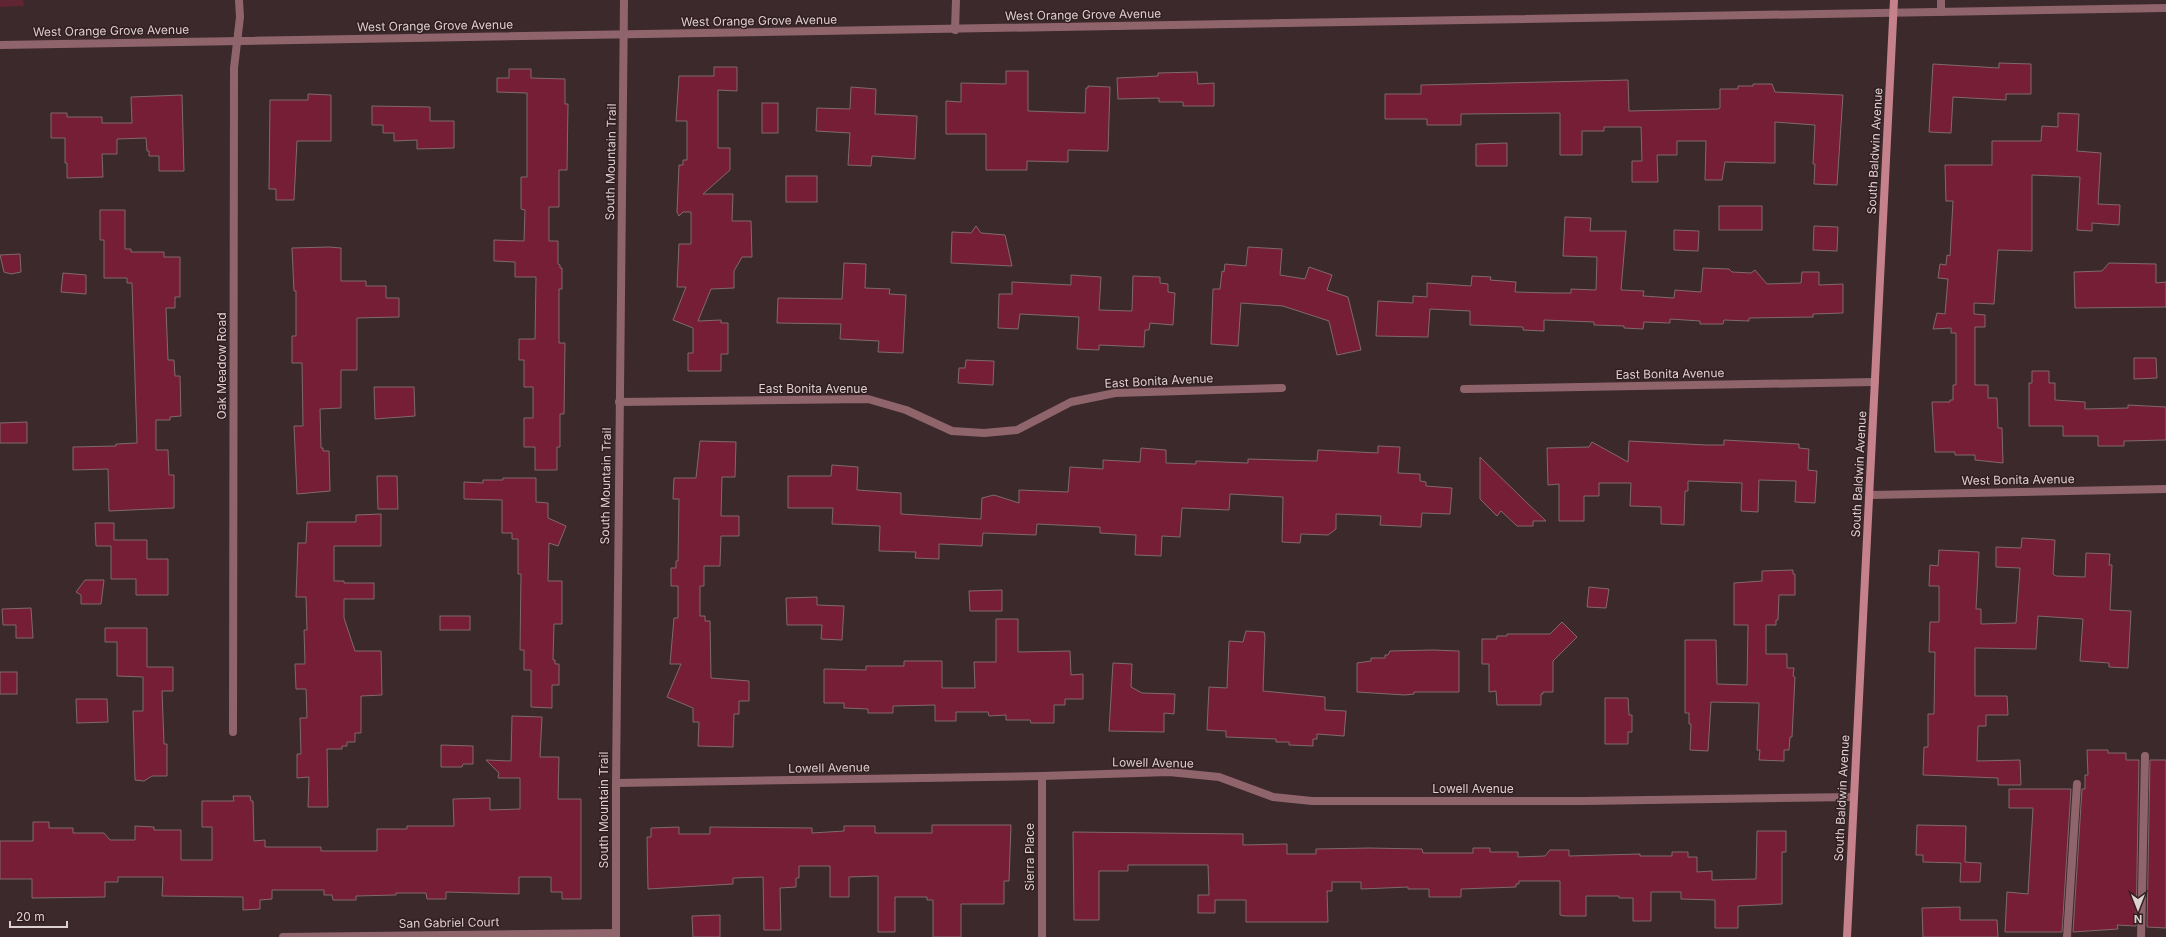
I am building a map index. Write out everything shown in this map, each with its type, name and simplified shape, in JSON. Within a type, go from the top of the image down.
[{"type":"street","name":"Oak Meadow Road","points":[[233,732],[234,83],[239,0]]},
{"type":"street","name":"South Mountain Trail","points":[[616,935],[619,402],[624,0]]},
{"type":"street","points":[[955,30],[956,0]]},
{"type":"street","name":"South Baldwin Avenue","points":[[1847,937],[1894,0]]},
{"type":"street","points":[[1941,0],[1941,12]]},
{"type":"street","name":"West Orange Grove Avenue","points":[[0,45],[237,40],[624,36],[2166,8]]},
{"type":"street","name":"East Bonita Avenue","points":[[1464,389],[1875,382]]},
{"type":"street","name":"East Bonita Avenue","points":[[619,402],[868,399],[906,410],[952,432],[984,433],[1017,430],[1071,402],[1115,393],[1282,388]]},
{"type":"street","name":"West Bonita Avenue","points":[[1870,496],[2166,489]]},
{"type":"street","points":[[2140,937],[2145,756]]},
{"type":"street","name":"Lowell Avenue","points":[[616,783],[1042,776],[1169,772],[1218,777],[1273,797],[1312,801],[1584,801],[1854,797]]},
{"type":"street","name":"Sierra Place","points":[[1042,776],[1042,937]]},
{"type":"street","points":[[2067,937],[2078,784]]},
{"type":"street","name":"San Gabriel Court","points":[[283,937],[616,935]]},
{"type":"shaded area","points":[[0,0],[23,0],[24,6],[0,7]]},
{"type":"building","points":[[1999,63],[2031,64],[2031,94],[2006,94],[2006,100],[1953,97],[1951,133],[1929,132],[1933,64],[1999,68]]},
{"type":"building","points":[[714,67],[737,67],[737,91],[718,90],[718,148],[730,148],[730,170],[703,194],[733,194],[732,221],[751,221],[752,257],[742,257],[734,271],[734,288],[711,289],[698,321],[721,320],[721,323],[728,323],[728,354],[721,354],[721,371],[688,371],[688,353],[693,353],[693,328],[673,320],[686,287],[677,287],[679,244],[691,244],[691,212],[683,212],[679,216],[677,212],[679,165],[683,165],[683,160],[687,160],[687,121],[676,121],[679,76],[714,76]]},
{"type":"building","points":[[509,69],[531,69],[531,78],[565,79],[565,104],[568,104],[567,170],[559,170],[559,207],[549,207],[549,241],[558,241],[558,264],[560,265],[560,268],[562,268],[562,289],[559,289],[559,343],[565,343],[564,414],[560,414],[560,447],[557,447],[557,470],[535,470],[535,447],[524,447],[524,418],[533,418],[533,387],[524,387],[524,360],[519,360],[519,339],[535,339],[536,277],[515,277],[515,262],[494,261],[494,240],[524,241],[525,210],[521,209],[521,177],[527,177],[527,93],[497,92],[497,78],[509,78]]},
{"type":"building","points":[[1006,71],[1028,71],[1028,111],[1085,113],[1086,88],[1088,88],[1088,86],[1110,87],[1108,151],[1068,150],[1068,162],[1027,161],[1027,170],[986,170],[986,134],[946,134],[946,101],[961,102],[961,83],[1006,84]]},
{"type":"building","points":[[1197,72],[1198,84],[1214,83],[1214,106],[1183,106],[1183,102],[1159,102],[1159,98],[1118,99],[1117,78],[1158,76],[1158,73]]},
{"type":"building","points":[[1628,80],[1629,111],[1718,109],[1720,108],[1720,89],[1738,89],[1738,86],[1753,86],[1753,84],[1772,84],[1775,92],[1843,95],[1837,185],[1814,184],[1815,164],[1813,164],[1815,125],[1775,122],[1775,163],[1725,162],[1722,180],[1705,180],[1706,141],[1677,141],[1677,155],[1657,155],[1658,182],[1632,182],[1632,161],[1642,161],[1641,127],[1604,127],[1604,131],[1582,131],[1582,155],[1560,155],[1560,113],[1461,114],[1461,125],[1427,125],[1427,119],[1385,119],[1385,94],[1421,94],[1421,85]]},
{"type":"building","points":[[851,87],[876,89],[875,114],[917,116],[915,159],[872,156],[871,166],[848,165],[850,133],[816,131],[817,108],[850,109]]},
{"type":"building","points":[[308,94],[331,95],[331,141],[297,141],[294,200],[276,200],[276,189],[269,189],[270,100],[308,100]]},
{"type":"building","points":[[182,95],[184,171],[159,171],[159,156],[149,156],[146,138],[117,139],[117,154],[102,154],[103,177],[67,178],[67,163],[65,163],[65,138],[51,138],[51,113],[67,113],[67,117],[102,117],[102,123],[132,123],[131,97]]},
{"type":"building","points":[[762,103],[778,103],[778,133],[762,133]]},
{"type":"building","points":[[372,106],[430,107],[430,121],[454,121],[454,148],[417,149],[417,140],[394,141],[394,133],[383,133],[383,125],[372,125]]},
{"type":"building","points":[[2058,113],[2079,114],[2077,151],[2101,153],[2098,204],[2120,205],[2119,225],[2092,223],[2092,231],[2077,230],[2080,177],[2032,175],[2032,251],[1998,250],[1994,304],[1974,303],[1974,314],[1985,315],[1985,327],[1975,327],[1975,385],[1988,385],[1988,398],[1997,398],[1998,428],[2002,428],[2003,463],[1975,460],[1975,455],[1955,455],[1955,452],[1935,452],[1932,402],[1950,402],[1950,400],[1953,400],[1953,385],[1956,385],[1956,333],[1951,333],[1951,328],[1933,329],[1937,313],[1945,314],[1948,279],[1938,278],[1940,264],[1946,265],[1947,255],[1950,256],[1953,201],[1946,201],[1945,165],[1992,165],[1992,141],[2041,141],[2042,126],[2058,127]]},
{"type":"building","points":[[1507,143],[1507,166],[1476,166],[1476,144]]},
{"type":"building","points":[[786,176],[817,176],[817,202],[786,202]]},
{"type":"building","points":[[1719,206],[1762,206],[1762,230],[1719,230]]},
{"type":"building","points":[[100,210],[125,210],[125,249],[131,249],[131,252],[164,252],[164,257],[180,257],[180,297],[175,297],[175,308],[166,308],[168,360],[174,360],[175,376],[180,376],[181,416],[170,417],[170,420],[156,420],[156,450],[168,450],[169,475],[174,475],[174,508],[109,511],[108,469],[73,470],[73,447],[116,446],[116,444],[137,443],[132,283],[127,283],[127,278],[104,278],[104,240],[100,240]]},
{"type":"building","points":[[1565,217],[1591,218],[1590,231],[1626,231],[1621,290],[1644,291],[1643,296],[1674,298],[1675,290],[1701,292],[1703,268],[1729,269],[1732,272],[1751,273],[1755,270],[1767,284],[1801,283],[1802,272],[1819,272],[1819,285],[1843,284],[1843,313],[1813,314],[1813,317],[1749,318],[1749,321],[1724,320],[1723,324],[1700,324],[1700,321],[1670,319],[1670,323],[1644,322],[1643,329],[1624,328],[1624,326],[1594,325],[1594,322],[1544,320],[1544,331],[1523,330],[1523,327],[1470,325],[1470,311],[1430,309],[1428,337],[1376,336],[1378,301],[1413,303],[1413,296],[1427,297],[1427,283],[1471,286],[1472,276],[1491,277],[1490,280],[1516,282],[1515,292],[1571,293],[1571,289],[1596,290],[1597,257],[1563,256]]},
{"type":"building","points":[[976,226],[981,233],[1005,235],[1012,266],[951,263],[952,232],[971,233]]},
{"type":"building","points":[[1814,226],[1838,227],[1837,251],[1813,250]]},
{"type":"building","points":[[1674,230],[1699,231],[1698,251],[1674,250]]},
{"type":"building","points":[[1248,247],[1282,249],[1280,275],[1305,279],[1309,267],[1332,275],[1327,290],[1348,297],[1361,350],[1337,355],[1329,321],[1283,306],[1241,303],[1238,346],[1211,344],[1213,289],[1220,289],[1222,271],[1224,272],[1225,264],[1246,266]]},
{"type":"building","points":[[292,248],[341,248],[341,281],[366,281],[366,286],[386,286],[386,298],[399,298],[399,317],[357,318],[357,370],[341,370],[341,408],[320,409],[321,448],[323,448],[323,451],[329,451],[330,491],[297,494],[294,426],[303,426],[302,363],[292,363],[292,336],[296,336],[296,291],[294,291]]},
{"type":"building","points":[[20,254],[21,272],[11,274],[4,272],[0,255]]},
{"type":"building","points":[[844,263],[866,264],[865,288],[890,289],[889,294],[906,295],[903,353],[878,352],[879,341],[840,339],[841,324],[777,323],[778,298],[842,299]]},
{"type":"building","points":[[2109,263],[2156,264],[2156,283],[2166,282],[2166,307],[2075,308],[2074,272],[2102,271]]},
{"type":"building","points":[[63,273],[86,275],[86,294],[61,292]]},
{"type":"building","points":[[1071,275],[1101,277],[1099,310],[1132,311],[1133,276],[1160,277],[1160,283],[1168,284],[1168,292],[1175,293],[1173,325],[1150,323],[1149,330],[1145,330],[1144,347],[1099,345],[1099,350],[1077,349],[1079,317],[1020,314],[1018,329],[998,328],[999,294],[1012,294],[1012,282],[1071,285]]},
{"type":"building","points":[[2134,358],[2156,358],[2157,378],[2134,379]]},
{"type":"building","points":[[966,360],[994,361],[993,385],[958,383],[959,368],[965,368]]},
{"type":"building","points":[[2032,371],[2049,371],[2049,383],[2055,383],[2055,400],[2085,402],[2085,409],[2128,408],[2128,405],[2166,407],[2166,440],[2124,441],[2124,446],[2098,446],[2098,436],[2063,436],[2063,426],[2029,426],[2029,383],[2032,383]]},
{"type":"building","points":[[374,387],[414,387],[415,416],[375,419]]},
{"type":"building","points":[[27,422],[27,443],[0,443],[0,423]]},
{"type":"building","points":[[1724,440],[1799,444],[1799,448],[1809,449],[1808,470],[1817,471],[1815,503],[1795,502],[1796,481],[1759,480],[1758,512],[1741,511],[1742,483],[1688,481],[1688,491],[1685,491],[1684,525],[1661,524],[1661,507],[1630,506],[1631,483],[1599,483],[1599,496],[1584,496],[1584,521],[1559,521],[1559,484],[1548,485],[1547,448],[1589,447],[1592,442],[1628,462],[1629,441],[1724,445]]},
{"type":"building","points":[[700,441],[736,442],[735,477],[722,477],[721,516],[739,516],[739,536],[721,536],[720,566],[704,566],[704,586],[700,586],[700,616],[705,616],[705,621],[710,621],[711,678],[749,681],[749,701],[739,701],[739,714],[734,714],[733,747],[698,746],[699,722],[693,722],[693,708],[667,697],[681,664],[670,664],[674,618],[678,618],[678,586],[671,586],[671,568],[676,568],[676,561],[678,561],[679,499],[673,499],[674,478],[696,478]]},
{"type":"building","points":[[1378,446],[1400,447],[1398,473],[1420,474],[1420,481],[1426,482],[1426,486],[1452,488],[1450,514],[1422,513],[1421,527],[1380,525],[1381,516],[1336,514],[1336,529],[1328,535],[1301,534],[1300,543],[1282,542],[1283,497],[1230,494],[1229,510],[1182,508],[1180,537],[1162,536],[1161,556],[1135,555],[1136,535],[1100,533],[1100,527],[1037,524],[1036,535],[983,533],[982,546],[939,544],[939,559],[915,558],[916,552],[879,551],[880,526],[832,524],[833,508],[788,508],[788,476],[831,476],[832,465],[858,467],[857,490],[901,493],[901,514],[981,519],[982,498],[994,495],[1019,503],[1019,490],[1068,492],[1070,467],[1103,469],[1103,460],[1140,462],[1141,448],[1166,450],[1166,463],[1196,464],[1196,461],[1248,463],[1248,459],[1317,461],[1318,450],[1378,453]]},
{"type":"building","points":[[1480,457],[1546,521],[1533,521],[1533,526],[1517,526],[1501,511],[1497,516],[1480,499]]},
{"type":"building","points":[[377,476],[397,476],[398,509],[378,509]]},
{"type":"building","points":[[503,478],[536,478],[536,502],[548,503],[548,518],[566,526],[558,546],[549,543],[548,581],[562,581],[562,624],[554,624],[553,660],[555,660],[555,664],[559,664],[559,685],[552,685],[552,708],[531,707],[531,670],[524,670],[524,650],[520,650],[521,574],[518,574],[518,539],[512,539],[512,533],[502,533],[502,500],[464,499],[464,482],[483,483],[483,480],[503,480]]},
{"type":"building","points":[[381,514],[381,546],[334,546],[334,581],[344,581],[344,583],[374,583],[374,599],[344,599],[344,618],[355,651],[381,651],[382,695],[361,696],[361,733],[355,733],[355,742],[347,742],[347,746],[342,746],[342,749],[327,749],[328,807],[308,807],[309,777],[297,778],[297,754],[301,754],[300,718],[307,718],[306,689],[296,689],[295,664],[305,664],[304,630],[307,630],[306,597],[296,597],[298,543],[306,543],[307,522],[356,522],[356,515]]},
{"type":"building","points":[[95,523],[114,523],[114,540],[147,540],[147,559],[168,559],[168,595],[136,595],[136,579],[111,579],[111,546],[96,546]]},
{"type":"building","points":[[2022,538],[2055,540],[2053,574],[2056,576],[2085,577],[2086,553],[2110,554],[2109,565],[2112,565],[2110,610],[2131,611],[2128,668],[2109,667],[2109,663],[2080,661],[2083,619],[2038,616],[2036,649],[1975,648],[1975,696],[2007,696],[2008,715],[1986,715],[1986,726],[1978,726],[1977,761],[2020,760],[2021,785],[1998,785],[1998,778],[1923,775],[1924,747],[1928,747],[1928,714],[1934,714],[1935,652],[1929,652],[1930,622],[1939,622],[1939,586],[1929,586],[1930,565],[1938,566],[1939,550],[1979,552],[1976,609],[1981,609],[1981,624],[2016,623],[2020,568],[1996,567],[1996,547],[2021,548]]},
{"type":"building","points":[[1793,570],[1793,574],[1795,574],[1795,595],[1779,595],[1778,620],[1776,620],[1776,625],[1766,625],[1766,654],[1787,654],[1787,668],[1794,668],[1793,676],[1795,677],[1792,737],[1790,737],[1789,750],[1784,750],[1784,761],[1759,760],[1760,750],[1757,750],[1759,703],[1711,702],[1708,751],[1690,750],[1691,724],[1689,724],[1689,713],[1685,713],[1685,640],[1716,640],[1717,684],[1747,685],[1748,625],[1734,625],[1734,583],[1762,581],[1762,571]]},
{"type":"building","points":[[85,580],[104,580],[101,604],[81,604],[81,595],[76,592]]},
{"type":"building","points":[[1589,587],[1609,589],[1606,608],[1587,607]]},
{"type":"building","points":[[1002,590],[1002,611],[970,611],[969,591]]},
{"type":"building","points":[[817,597],[817,605],[844,606],[842,640],[821,639],[822,625],[787,625],[786,598]]},
{"type":"building","points":[[31,608],[33,638],[16,638],[16,625],[3,625],[2,609]]},
{"type":"building","points":[[440,616],[470,616],[470,630],[440,630]]},
{"type":"building","points":[[996,619],[1018,619],[1018,652],[1070,651],[1071,675],[1083,674],[1083,699],[1065,699],[1065,705],[1054,705],[1054,723],[1031,723],[1030,720],[1006,720],[1006,715],[989,716],[988,712],[956,712],[956,721],[935,721],[935,705],[893,706],[893,713],[868,713],[868,709],[844,708],[844,703],[824,703],[824,669],[866,670],[866,666],[904,666],[904,661],[942,661],[942,688],[975,688],[974,662],[996,662]]},
{"type":"building","points":[[1562,622],[1577,637],[1553,661],[1553,692],[1543,692],[1543,694],[1541,694],[1541,705],[1497,705],[1496,691],[1489,692],[1489,664],[1482,664],[1482,639],[1497,639],[1497,636],[1507,636],[1507,634],[1550,634]]},
{"type":"building","points":[[105,628],[147,628],[147,667],[173,667],[173,691],[162,691],[164,744],[167,744],[167,776],[152,776],[144,781],[135,780],[133,711],[143,711],[143,677],[117,676],[117,642],[105,642]]},
{"type":"building","points":[[1246,631],[1264,632],[1263,691],[1325,697],[1325,710],[1346,711],[1344,736],[1317,734],[1317,739],[1313,739],[1313,746],[1289,745],[1289,742],[1276,742],[1276,739],[1226,737],[1226,731],[1207,730],[1209,687],[1227,688],[1229,641],[1243,642]]},
{"type":"building","points":[[1390,651],[1459,651],[1459,692],[1414,692],[1414,694],[1405,695],[1357,692],[1357,663],[1371,661],[1371,658],[1385,658],[1385,655],[1388,655]]},
{"type":"building","points":[[1113,663],[1132,664],[1131,687],[1142,693],[1175,694],[1174,714],[1164,713],[1164,732],[1109,731]]},
{"type":"building","points":[[0,672],[17,672],[17,694],[0,694]]},
{"type":"building","points":[[1605,698],[1628,698],[1629,715],[1632,715],[1632,732],[1628,732],[1628,744],[1605,744]]},
{"type":"building","points":[[76,699],[107,699],[108,722],[77,723]]},
{"type":"building","points":[[512,716],[542,717],[540,757],[559,757],[558,799],[581,799],[581,899],[562,899],[562,892],[551,892],[551,877],[519,877],[519,894],[446,892],[446,899],[427,899],[426,893],[396,893],[396,895],[356,896],[356,900],[333,900],[332,895],[324,895],[324,890],[272,890],[272,899],[260,900],[260,909],[243,910],[243,897],[162,896],[163,877],[118,877],[118,882],[105,882],[105,897],[32,898],[32,879],[0,879],[0,841],[33,841],[33,822],[49,822],[49,828],[73,828],[73,833],[104,833],[110,840],[135,840],[135,826],[154,827],[154,830],[181,830],[181,860],[212,860],[212,827],[202,827],[202,801],[234,801],[233,796],[250,796],[251,801],[253,801],[254,841],[265,840],[265,847],[321,847],[321,851],[377,851],[377,829],[407,829],[407,826],[454,826],[453,799],[490,798],[490,810],[520,809],[520,778],[498,778],[499,773],[486,760],[511,761]]},
{"type":"building","points":[[441,745],[473,746],[473,764],[463,764],[462,767],[441,767]]},
{"type":"building","points":[[2087,750],[2108,750],[2108,753],[2126,753],[2126,760],[2139,760],[2136,926],[2117,925],[2118,929],[2073,932],[2082,789],[2085,789],[2085,775],[2088,775]]},
{"type":"building","points":[[2150,760],[2166,760],[2166,928],[2147,927]]},
{"type":"building","points":[[2009,789],[2071,789],[2062,932],[2005,932],[2007,892],[2028,894],[2033,808],[2009,808]]},
{"type":"building","points":[[932,825],[1011,825],[1009,881],[1004,881],[1004,904],[961,904],[961,937],[933,937],[933,900],[927,900],[927,897],[895,897],[895,932],[878,932],[878,876],[849,877],[849,897],[830,897],[830,866],[799,866],[799,878],[796,878],[796,887],[780,888],[781,930],[764,930],[763,877],[733,878],[733,884],[648,889],[647,837],[651,837],[651,828],[679,827],[679,834],[710,834],[710,827],[812,828],[812,833],[844,831],[844,826],[875,826],[875,833],[932,833]]},
{"type":"building","points":[[1917,825],[1966,826],[1965,862],[1981,863],[1980,882],[1960,882],[1961,863],[1923,862],[1923,855],[1916,855]]},
{"type":"building","points":[[1757,831],[1786,831],[1786,852],[1782,852],[1782,904],[1738,906],[1738,928],[1715,928],[1715,900],[1681,899],[1681,892],[1651,892],[1651,921],[1633,921],[1633,898],[1619,898],[1619,896],[1586,896],[1586,916],[1560,915],[1560,881],[1519,881],[1519,884],[1516,884],[1516,887],[1461,889],[1461,897],[1429,897],[1429,889],[1408,889],[1408,887],[1361,889],[1361,882],[1332,882],[1332,891],[1327,891],[1328,922],[1246,922],[1246,900],[1215,900],[1215,913],[1198,913],[1198,895],[1209,895],[1208,865],[1128,865],[1128,871],[1099,871],[1099,920],[1074,920],[1073,832],[1243,834],[1243,845],[1287,844],[1287,854],[1316,854],[1316,849],[1369,848],[1422,849],[1423,853],[1473,853],[1473,848],[1490,848],[1490,852],[1518,852],[1518,857],[1545,856],[1550,850],[1569,850],[1569,856],[1640,854],[1640,856],[1672,856],[1672,852],[1688,852],[1688,857],[1697,857],[1697,872],[1712,871],[1712,880],[1756,879]]},
{"type":"building","points":[[1960,907],[1960,920],[1997,920],[1998,937],[1923,937],[1922,908]]},
{"type":"building","points":[[720,915],[720,937],[693,937],[692,916]]}]
